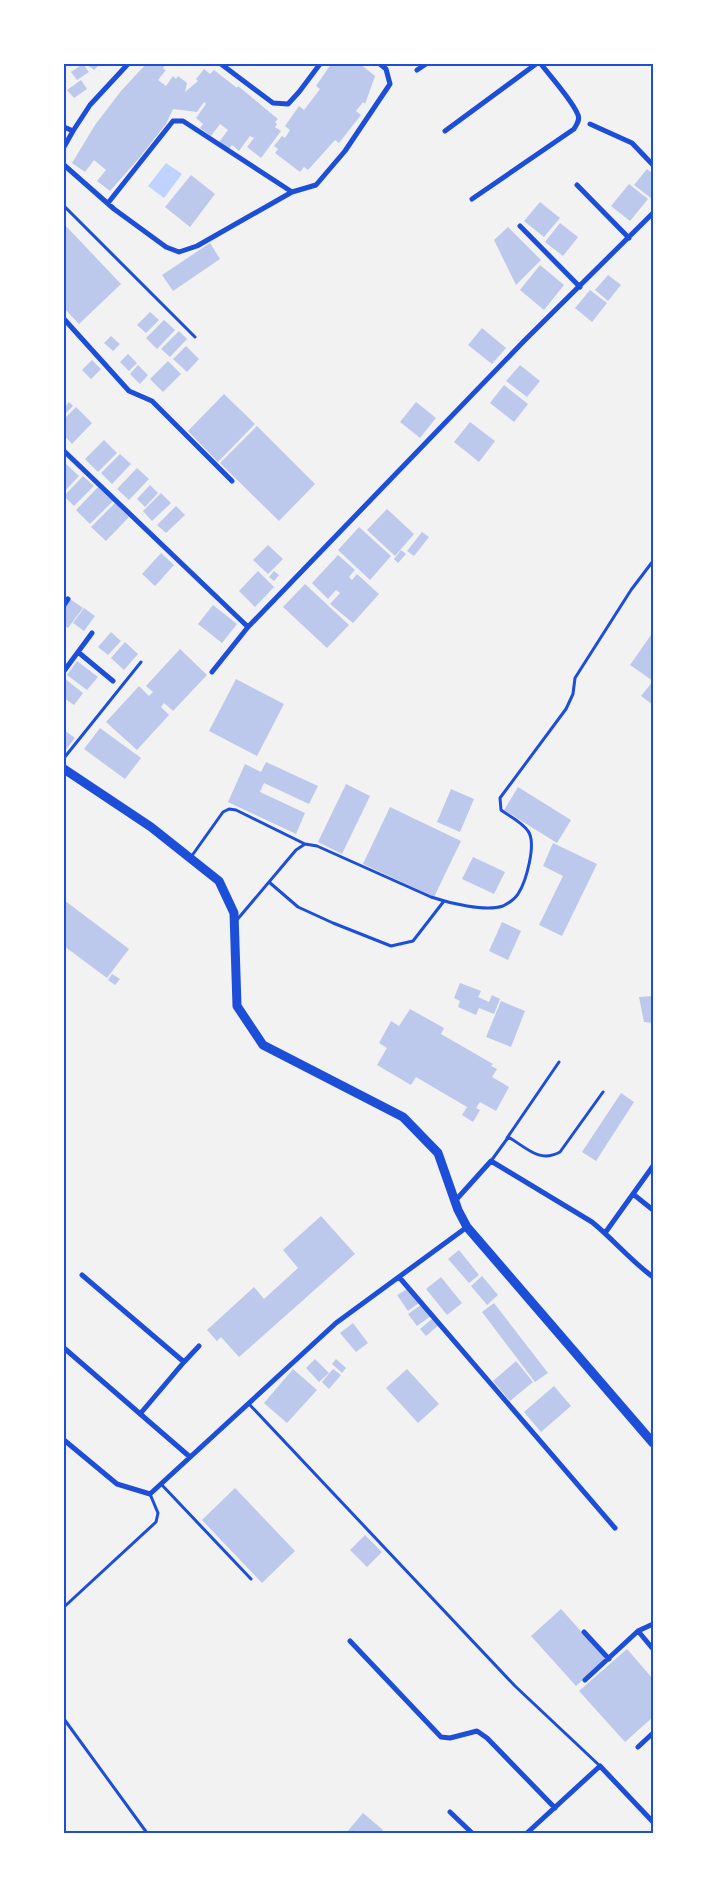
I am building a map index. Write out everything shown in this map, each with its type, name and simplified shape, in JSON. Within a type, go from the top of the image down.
[{"type":"main road","points":[[64,769],[151,827],[219,881],[234,913],[238,1006],[263,1045],[402,1117],[438,1153],[455,1201],[467,1227],[653,1443]]},
{"type":"street","points":[[64,147],[90,105],[128,64]]},
{"type":"street","points":[[221,64],[274,103],[288,104],[320,64]]},
{"type":"street","points":[[64,165],[108,203],[166,247],[179,252],[197,246],[292,192],[316,185],[345,151],[390,84],[386,69],[380,64]]},
{"type":"street","points":[[417,70],[426,64]]},
{"type":"street","points":[[445,131],[536,64]]},
{"type":"street","points":[[472,199],[574,129],[578,122],[578,115],[572,104],[541,64]]},
{"type":"street","points":[[108,203],[173,121],[183,121],[292,192]]},
{"type":"street","points":[[590,124],[632,143],[653,165]]},
{"type":"street","points":[[64,127],[73,131]]},
{"type":"street","points":[[577,185],[629,238]]},
{"type":"street","points":[[212,672],[248,627],[524,341],[653,213]]},
{"type":"street","points":[[520,226],[580,287]]},
{"type":"street","points":[[64,319],[129,392],[152,401],[232,482]]},
{"type":"street","points":[[64,451],[248,627]]},
{"type":"street","points":[[64,605],[68,599]]},
{"type":"street","points":[[64,671],[92,632]]},
{"type":"street","points":[[78,652],[113,681]]},
{"type":"street","points":[[455,1201],[491,1161],[592,1222],[635,1264],[653,1277]]},
{"type":"street","points":[[605,1233],[653,1166]]},
{"type":"street","points":[[634,1194],[653,1210]]},
{"type":"street","points":[[64,1440],[117,1484],[150,1494],[336,1323],[467,1227]]},
{"type":"street","points":[[82,1276],[184,1362]]},
{"type":"street","points":[[399,1277],[615,1528]]},
{"type":"street","points":[[140,1414],[199,1346]]},
{"type":"street","points":[[64,1348],[190,1457]]},
{"type":"street","points":[[585,1680],[638,1631],[653,1624]]},
{"type":"street","points":[[638,1631],[653,1649]]},
{"type":"street","points":[[584,1632],[609,1659]]},
{"type":"street","points":[[350,1642],[441,1737],[450,1738],[477,1731],[487,1738],[555,1808]]},
{"type":"street","points":[[638,1747],[653,1733]]},
{"type":"street","points":[[527,1833],[600,1766],[653,1822]]},
{"type":"street","points":[[450,1812],[472,1833]]},
{"type":"lane","points":[[64,206],[195,336]]},
{"type":"lane","points":[[190,857],[224,812],[229,809],[236,810],[305,844],[317,846],[444,902],[494,908],[504,905],[519,892],[533,851],[529,831],[500,810],[500,798],[566,709],[573,694],[575,678],[631,590],[652,564]]},
{"type":"lane","points":[[64,758],[141,662]]},
{"type":"lane","points":[[234,924],[296,850],[305,844]]},
{"type":"lane","points":[[269,882],[298,907],[333,924],[391,946],[413,941],[444,902]]},
{"type":"lane","points":[[491,1161],[559,1062]]},
{"type":"lane","points":[[507,1139],[510,1138],[542,1158],[555,1155],[560,1152],[603,1092]]},
{"type":"lane","points":[[249,1404],[515,1686],[600,1766]]},
{"type":"lane","points":[[161,1484],[251,1579]]},
{"type":"lane","points":[[64,1607],[156,1522],[158,1513],[150,1494]]},
{"type":"lane","points":[[64,1719],[147,1833]]},
{"type":"water","points":[[166,163],[182,174],[164,198],[148,186]]},
{"type":"building","points":[[83,64],[89,72],[77,80],[71,72]]},
{"type":"building","points":[[86,64],[100,64],[94,70]]},
{"type":"building","points":[[146,64],[161,64],[164,66],[163,69],[166,70],[158,80],[166,86],[173,76],[176,79],[178,76],[187,83],[185,92],[198,81],[196,79],[204,69],[210,74],[214,70],[237,88],[238,86],[278,119],[275,122],[277,124],[275,127],[281,131],[261,158],[247,147],[254,138],[250,136],[239,151],[232,145],[229,149],[219,142],[228,130],[220,124],[211,136],[200,128],[203,124],[196,118],[206,104],[204,102],[197,112],[173,109],[166,124],[110,191],[97,181],[106,170],[94,160],[85,172],[72,163],[95,125],[121,91]]},
{"type":"building","points":[[331,64],[360,64],[375,76],[365,104],[363,102],[356,111],[361,115],[339,143],[335,140],[308,170],[304,167],[300,172],[275,153],[278,149],[274,146],[282,136],[285,138],[290,130],[285,126],[299,106],[304,110],[320,89],[316,86]]},
{"type":"building","points":[[81,80],[87,89],[74,98],[67,90]]},
{"type":"building","points":[[647,169],[653,174],[652,199],[634,185]]},
{"type":"building","points":[[191,175],[215,194],[190,227],[165,207]]},
{"type":"building","points":[[629,184],[648,199],[630,221],[611,206]]},
{"type":"building","points":[[540,202],[560,218],[544,237],[524,221]]},
{"type":"building","points":[[560,223],[578,237],[563,256],[545,242]]},
{"type":"building","points":[[64,224],[121,284],[79,324],[64,308]]},
{"type":"building","points":[[508,227],[541,260],[516,285],[494,240]]},
{"type":"building","points":[[210,243],[220,259],[173,291],[162,275]]},
{"type":"building","points":[[540,265],[564,285],[544,310],[520,290]]},
{"type":"building","points":[[608,275],[621,285],[608,301],[595,290]]},
{"type":"building","points":[[590,290],[607,303],[592,322],[575,308]]},
{"type":"building","points":[[150,312],[159,320],[146,333],[137,325]]},
{"type":"building","points":[[164,320],[175,330],[157,349],[146,338]]},
{"type":"building","points":[[482,328],[506,348],[492,364],[468,345]]},
{"type":"building","points":[[179,331],[187,339],[170,357],[161,349]]},
{"type":"building","points":[[111,336],[120,344],[113,351],[104,343]]},
{"type":"building","points":[[186,346],[199,359],[187,372],[173,359]]},
{"type":"building","points":[[128,354],[137,363],[129,371],[120,362]]},
{"type":"building","points":[[92,360],[101,369],[91,379],[82,370]]},
{"type":"building","points":[[168,361],[181,374],[163,392],[150,379]]},
{"type":"building","points":[[138,365],[148,375],[140,384],[130,374]]},
{"type":"building","points":[[520,365],[540,381],[527,397],[506,381]]},
{"type":"building","points":[[504,385],[528,404],[514,422],[490,403]]},
{"type":"building","points":[[224,394],[255,424],[218,462],[188,431]]},
{"type":"building","points":[[69,402],[73,406],[66,413],[64,408]]},
{"type":"building","points":[[416,402],[436,418],[420,438],[400,422]]},
{"type":"building","points":[[76,407],[92,423],[72,444],[64,435],[64,419]]},
{"type":"building","points":[[470,422],[495,441],[479,462],[454,442]]},
{"type":"building","points":[[257,426],[315,484],[279,521],[220,463]]},
{"type":"building","points":[[104,440],[117,453],[98,472],[85,459]]},
{"type":"building","points":[[120,454],[131,464],[112,484],[101,473]]},
{"type":"building","points":[[65,463],[79,476],[64,492],[64,465]]},
{"type":"building","points":[[137,468],[149,479],[129,500],[117,489]]},
{"type":"building","points":[[83,476],[94,486],[74,506],[64,496]]},
{"type":"building","points":[[150,485],[158,493],[145,507],[137,499]]},
{"type":"building","points":[[98,487],[113,501],[90,524],[76,510]]},
{"type":"building","points":[[161,493],[171,503],[152,521],[143,511]]},
{"type":"building","points":[[115,503],[129,517],[106,541],[91,527]]},
{"type":"building","points":[[176,506],[185,515],[166,533],[157,525]]},
{"type":"building","points":[[387,509],[414,534],[395,556],[367,530]]},
{"type":"building","points":[[359,527],[391,556],[370,580],[338,550]]},
{"type":"building","points":[[422,532],[429,537],[414,556],[407,551]]},
{"type":"building","points":[[268,545],[283,559],[268,574],[253,560]]},
{"type":"building","points":[[401,550],[406,554],[398,563],[394,559]]},
{"type":"building","points":[[161,553],[174,565],[155,586],[142,574]]},
{"type":"building","points":[[338,555],[355,570],[349,577],[352,580],[357,574],[379,594],[353,623],[330,604],[340,593],[336,590],[328,599],[312,583]]},
{"type":"building","points":[[258,571],[274,587],[255,607],[239,591]]},
{"type":"building","points":[[274,571],[279,575],[274,581],[269,577]]},
{"type":"building","points":[[305,584],[349,625],[327,648],[283,607]]},
{"type":"building","points":[[70,599],[83,608],[68,628],[64,625],[64,607]]},
{"type":"building","points":[[213,605],[237,624],[222,643],[198,624]]},
{"type":"building","points":[[84,608],[95,616],[84,631],[73,623]]},
{"type":"building","points":[[111,632],[121,641],[108,655],[98,647]]},
{"type":"building","points":[[653,632],[653,681],[630,665]]},
{"type":"building","points":[[125,642],[138,654],[124,670],[111,658]]},
{"type":"building","points":[[180,649],[207,675],[173,711],[164,703],[161,707],[169,715],[137,750],[106,722],[139,686],[149,696],[153,692],[146,686]]},
{"type":"building","points":[[77,661],[98,677],[87,690],[67,675]]},
{"type":"building","points":[[64,678],[83,693],[74,705],[64,698]]},
{"type":"building","points":[[236,679],[284,704],[257,756],[209,731]]},
{"type":"building","points":[[653,681],[653,705],[641,696]]},
{"type":"building","points":[[100,728],[141,758],[125,779],[84,749]]},
{"type":"building","points":[[64,730],[75,738],[65,751],[64,750]]},
{"type":"building","points":[[266,762],[318,786],[309,804],[264,783],[260,792],[305,813],[296,834],[228,802],[245,764],[261,772]]},
{"type":"building","points":[[346,784],[370,796],[342,854],[318,842]]},
{"type":"building","points":[[518,787],[571,820],[557,843],[504,810]]},
{"type":"building","points":[[451,789],[474,799],[460,832],[437,822]]},
{"type":"building","points":[[390,807],[461,841],[434,897],[363,864]]},
{"type":"building","points":[[553,843],[597,864],[562,936],[539,925],[563,876],[543,866]]},
{"type":"building","points":[[473,857],[505,872],[494,894],[462,879]]},
{"type":"building","points":[[64,900],[129,949],[107,978],[64,946]]},
{"type":"building","points":[[502,922],[521,931],[508,960],[489,951]]},
{"type":"building","points":[[112,974],[120,979],[115,985],[108,980]]},
{"type":"building","points":[[460,983],[481,991],[478,997],[489,1002],[492,995],[500,999],[494,1014],[479,1008],[476,1015],[458,1007],[460,1001],[454,998]]},
{"type":"building","points":[[653,996],[653,1023],[644,1022],[639,997]]},
{"type":"building","points":[[501,1001],[525,1011],[511,1047],[486,1037]]},
{"type":"building","points":[[410,1009],[444,1028],[441,1034],[493,1064],[491,1066],[497,1069],[492,1077],[509,1087],[496,1111],[480,1102],[476,1108],[480,1110],[473,1122],[462,1115],[467,1107],[416,1077],[411,1085],[377,1065],[387,1048],[379,1043],[391,1021],[399,1026]]},
{"type":"building","points":[[621,1093],[634,1102],[596,1161],[582,1152]]},
{"type":"building","points":[[321,1216],[355,1254],[239,1357],[221,1337],[217,1341],[207,1330],[254,1287],[264,1299],[298,1268],[283,1250]]},
{"type":"building","points":[[459,1250],[479,1275],[469,1283],[448,1259]]},
{"type":"building","points":[[482,1276],[498,1295],[487,1305],[471,1286]]},
{"type":"building","points":[[441,1277],[462,1303],[447,1315],[426,1289]]},
{"type":"building","points":[[409,1288],[419,1303],[408,1311],[397,1295]]},
{"type":"building","points":[[494,1303],[548,1373],[535,1382],[482,1312]]},
{"type":"building","points":[[422,1304],[431,1316],[417,1326],[408,1314]]},
{"type":"building","points":[[433,1318],[439,1325],[426,1336],[420,1329]]},
{"type":"building","points":[[353,1323],[368,1343],[356,1352],[340,1333]]},
{"type":"building","points":[[315,1359],[329,1373],[319,1382],[306,1368]]},
{"type":"building","points":[[336,1359],[346,1368],[342,1373],[332,1364]]},
{"type":"building","points":[[516,1361],[533,1382],[510,1401],[493,1381]]},
{"type":"building","points":[[293,1369],[317,1390],[287,1423],[264,1403]]},
{"type":"building","points":[[333,1369],[341,1375],[329,1389],[322,1382]]},
{"type":"building","points":[[407,1369],[439,1404],[418,1423],[386,1388]]},
{"type":"building","points":[[554,1386],[571,1406],[541,1432],[524,1412]]},
{"type":"building","points":[[235,1488],[295,1551],[262,1583],[202,1520]]},
{"type":"building","points":[[365,1535],[382,1552],[367,1567],[350,1550]]},
{"type":"building","points":[[561,1609],[606,1659],[576,1686],[531,1636]]},
{"type":"building","points":[[627,1649],[653,1679],[653,1717],[625,1742],[579,1691]]},
{"type":"building","points":[[363,1813],[383,1830],[380,1833],[346,1833]]}]
